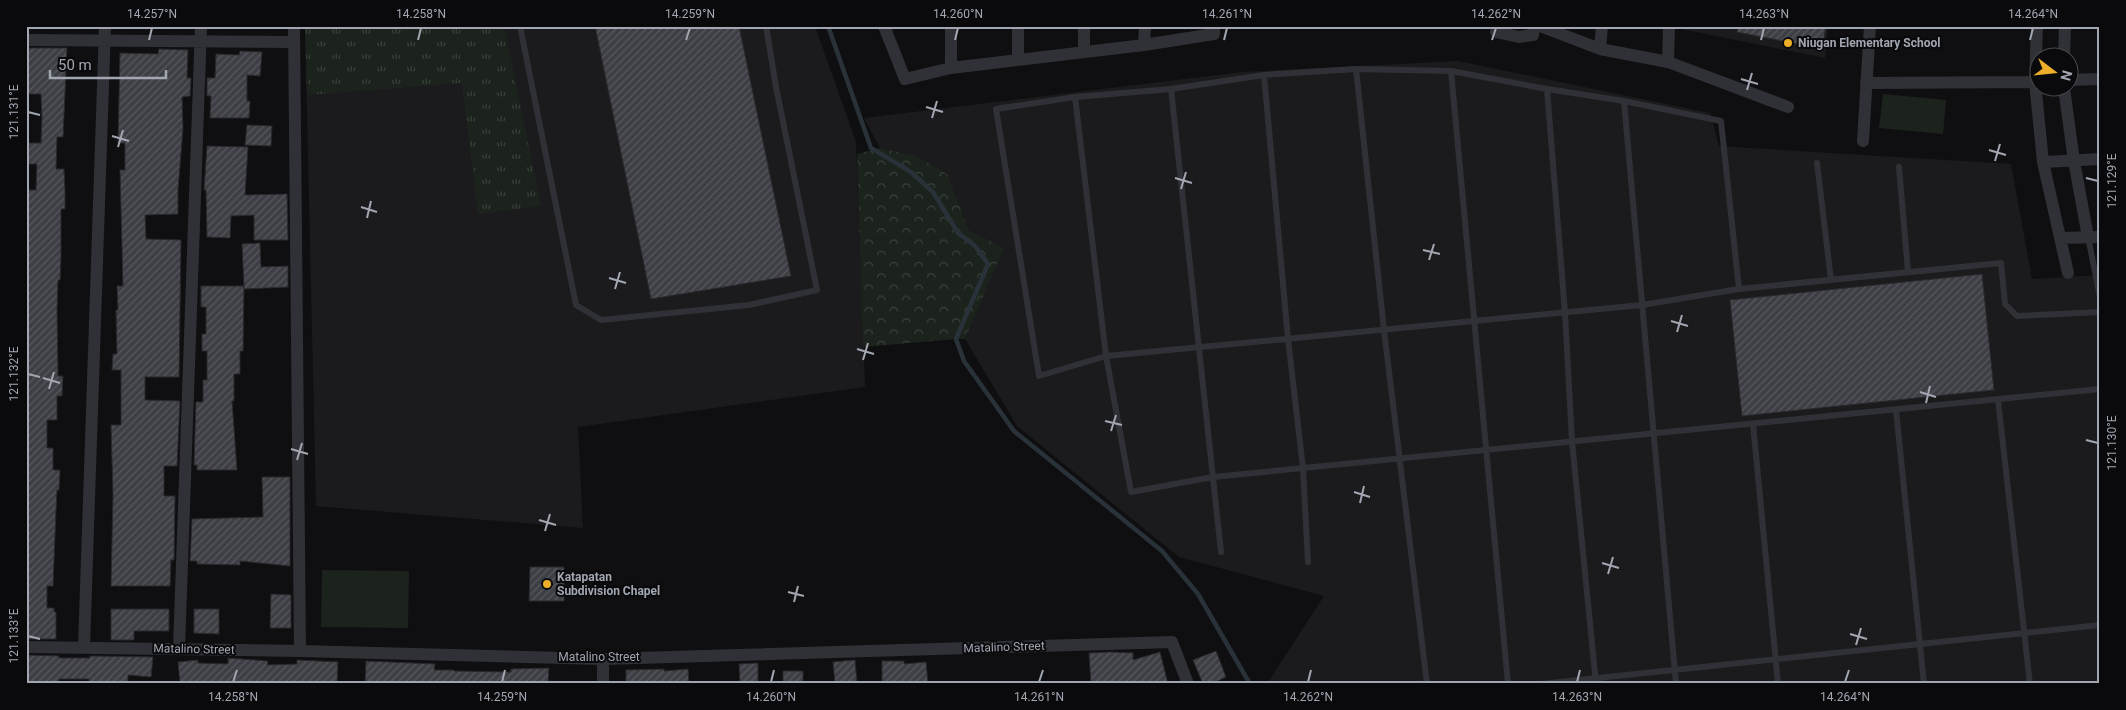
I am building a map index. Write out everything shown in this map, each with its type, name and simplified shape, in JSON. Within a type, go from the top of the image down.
[{"type":"street","points":[[84,647],[105,26]]},
{"type":"street","points":[[179,648],[201,26]]},
{"type":"street","points":[[294,26],[300,651]]},
{"type":"street","points":[[884,26],[905,79],[951,68],[1144,45],[1214,34],[1214,26]]},
{"type":"street","points":[[951,26],[951,68]]},
{"type":"street","points":[[1018,26],[1018,60]]},
{"type":"street","points":[[1084,26],[1084,52]]},
{"type":"street","points":[[1144,45],[1145,26]]},
{"type":"street","points":[[1496,32],[1519,37],[1533,35],[1534,26]]},
{"type":"street","points":[[1540,26],[1600,49],[1668,62],[1788,107]]},
{"type":"street","points":[[1600,49],[1602,26]]},
{"type":"street","points":[[1668,62],[1669,26]]},
{"type":"street","points":[[1863,141],[1870,26]]},
{"type":"street","points":[[2037,26],[2037,48]]},
{"type":"street","points":[[2064,48],[2065,26]]},
{"type":"street","points":[[26,40],[294,42]]},
{"type":"street","points":[[2078,80],[2100,79]]},
{"type":"street","points":[[1866,83],[2028,82]]},
{"type":"street","points":[[2038,98],[2044,162],[2068,272]]},
{"type":"street","points":[[2060,238],[2094,237],[2074,161],[2065,98]]},
{"type":"street","points":[[2044,162],[2100,159]]},
{"type":"street","name":"Matalino Street","points":[[26,647],[179,648],[603,659],[1172,642],[1188,684]]},
{"type":"street","points":[[603,659],[603,684]]},
{"type":"lane","points":[[520,26],[576,305],[601,320],[749,304],[817,290],[776,87],[766,26]]},
{"type":"lane","points":[[1356,68],[1398,458],[1427,684]]},
{"type":"lane","points":[[1739,289],[1721,121],[1624,101],[1451,71],[1356,68],[1264,75],[1171,89],[1075,97],[996,109],[1039,376],[1106,356],[1642,305],[1739,289],[2001,263],[2005,304],[2017,316],[2100,312]]},
{"type":"lane","points":[[1451,71],[1488,450],[1508,684]]},
{"type":"lane","points":[[1264,75],[1288,339],[1303,468],[1308,562]]},
{"type":"lane","points":[[1171,89],[1221,552]]},
{"type":"lane","points":[[1547,89],[1565,313],[1572,441],[1595,681]]},
{"type":"lane","points":[[1075,97],[1106,356],[1131,492],[1213,477],[2100,390]]},
{"type":"lane","points":[[1624,101],[1676,684]]},
{"type":"lane","points":[[1817,163],[1831,280]]},
{"type":"lane","points":[[1899,167],[1908,272]]},
{"type":"lane","points":[[2094,237],[2100,297]]},
{"type":"lane","points":[[1998,400],[2030,684]]},
{"type":"lane","points":[[1896,410],[1924,684]]},
{"type":"lane","points":[[1753,424],[1778,684]]},
{"type":"lane","points":[[1541,684],[1595,681],[1674,670],[2100,625]]},
{"type":"shaded area","points":[[305,26],[815,26],[856,142],[865,387],[578,427],[583,528],[316,506]]},
{"type":"shaded area","name":"Niugan Elementary School","points":[[1676,26],[1828,26],[1825,58],[1676,28]]},
{"type":"shaded area","points":[[1458,61],[1710,113],[1719,146],[2011,164],[2032,279],[2100,275],[2100,684],[1267,684],[1324,596],[1179,557],[1017,426],[965,339],[1003,248],[969,230],[947,174],[917,156],[880,148],[864,118],[1242,72]]},
{"type":"green space","points":[[305,26],[504,26],[541,206],[478,214],[462,83],[307,95]]},
{"type":"green space","points":[[1883,94],[1946,100],[1943,134],[1879,128]]},
{"type":"green space","points":[[880,148],[917,156],[947,174],[969,230],[1004,248],[965,339],[863,347],[857,154]]},
{"type":"green space","points":[[322,570],[409,571],[408,628],[321,627]]},
{"type":"building","points":[[595,26],[739,26],[791,276],[651,299]]},
{"type":"building","points":[[1738,26],[1826,26],[1822,49],[1737,32]]},
{"type":"building","points":[[29,48],[67,48],[63,137],[57,137],[56,169],[64,169],[65,191],[65,209],[61,209],[61,257],[57,309],[58,376],[63,376],[62,396],[57,396],[57,420],[47,420],[47,448],[53,448],[53,470],[60,470],[59,490],[57,490],[53,586],[47,586],[47,608],[54,608],[54,612],[56,612],[56,639],[26,639],[26,190],[36,190],[37,164],[26,164],[27,143],[41,143],[42,118],[41,94],[26,94]]},
{"type":"building","points":[[159,49],[188,50],[187,78],[191,78],[190,96],[182,97],[183,128],[178,214],[145,215],[146,239],[181,240],[179,377],[145,377],[145,400],[180,401],[177,466],[164,466],[164,496],[175,496],[174,560],[171,560],[170,586],[111,586],[113,495],[111,425],[121,425],[121,370],[112,370],[113,354],[117,354],[117,286],[123,286],[120,170],[125,170],[125,143],[118,143],[120,53],[158,54]]},
{"type":"building","points":[[240,51],[262,52],[260,76],[247,75],[247,101],[250,101],[249,118],[210,118],[211,96],[207,96],[207,78],[215,78],[216,54],[239,55]]},
{"type":"building","points":[[247,125],[272,126],[271,146],[245,145]]},
{"type":"building","points":[[207,146],[248,147],[245,195],[287,194],[288,240],[254,240],[254,215],[231,216],[230,238],[207,237],[206,190],[204,190]]},
{"type":"building","points":[[260,243],[261,267],[288,266],[288,287],[244,289],[242,244]]},
{"type":"building","points":[[1982,274],[1994,390],[1742,416],[1730,300]]},
{"type":"building","points":[[201,286],[244,286],[243,351],[240,351],[240,374],[234,374],[234,401],[232,401],[237,470],[197,470],[197,465],[194,465],[196,402],[203,402],[203,380],[207,380],[207,351],[202,351],[202,334],[206,334],[206,307],[201,307]]},
{"type":"building","points":[[262,477],[290,477],[290,566],[240,561],[240,565],[197,564],[197,561],[190,561],[192,519],[263,517]]},
{"type":"building","name":"Katapatan Subdivision Chapel","points":[[530,567],[564,567],[564,601],[529,601]]},
{"type":"building","points":[[271,594],[291,595],[291,628],[270,628]]},
{"type":"building","points":[[111,609],[169,609],[169,631],[134,631],[134,640],[111,640]]},
{"type":"building","points":[[194,609],[219,609],[219,634],[194,633]]},
{"type":"building","points":[[1216,651],[1226,677],[1211,684],[1203,684],[1193,660]]},
{"type":"building","points":[[1160,652],[1168,684],[1091,684],[1089,653],[1133,653],[1133,660]]},
{"type":"building","points":[[26,655],[59,656],[59,658],[90,658],[90,656],[153,657],[151,677],[128,675],[128,684],[89,682],[89,679],[59,679],[59,683],[26,682]]},
{"type":"building","points":[[228,658],[268,661],[267,665],[297,664],[297,660],[338,662],[337,684],[180,684],[178,662],[198,660],[198,663],[228,664]]},
{"type":"building","points":[[855,660],[857,684],[835,684],[833,662]]},
{"type":"building","points":[[366,661],[435,664],[434,670],[454,671],[511,672],[511,669],[549,668],[548,684],[365,684]]},
{"type":"building","points":[[882,661],[904,661],[904,664],[926,662],[928,684],[882,684]]},
{"type":"building","points":[[758,663],[758,684],[740,684],[739,664]]},
{"type":"building","points":[[664,669],[664,671],[688,669],[689,684],[626,684],[626,670]]},
{"type":"building","points":[[783,671],[803,671],[803,684],[783,684]]},
{"type":"waterway","points":[[828,26],[871,148],[911,172],[933,192],[958,233],[975,246],[988,264],[956,339],[964,361],[1014,431],[1162,551],[1198,594],[1250,684]]},
{"type":"place","name":"Niugan Elementary School","points":[[1788,43]]},
{"type":"place","name":"Katapatan Subdivision Chapel","points":[[547,584]]}]
